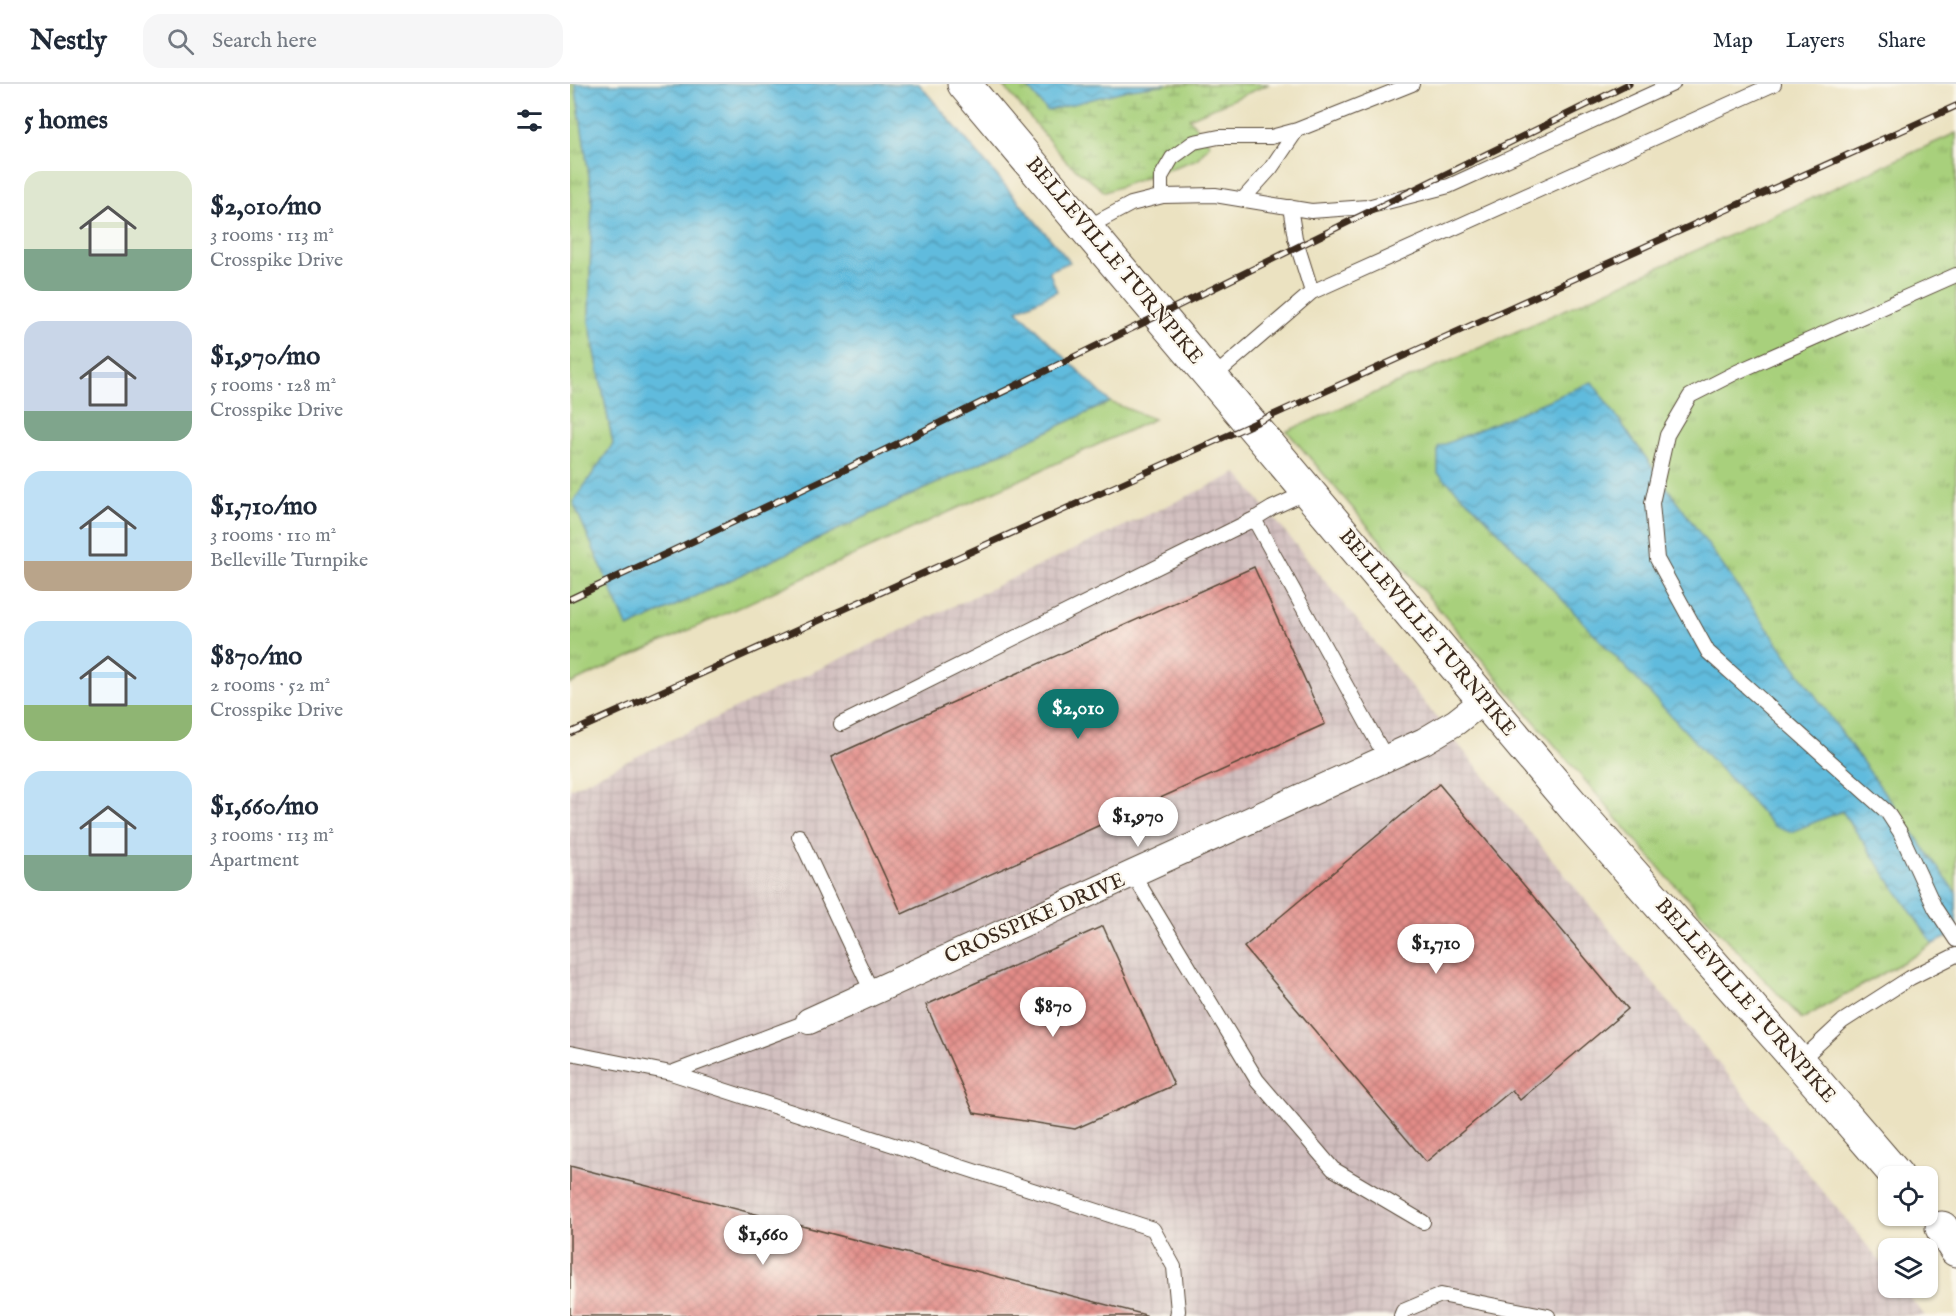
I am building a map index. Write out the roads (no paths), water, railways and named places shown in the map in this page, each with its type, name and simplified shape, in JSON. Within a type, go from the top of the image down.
[{"type":"main road","name":"BELLEVILLE TURNPIKE","points":[[964,84],[1586,821],[1888,1166]]},
{"type":"street","name":"CROSSPIKE DRIVE","points":[[809,1021],[1386,758],[1442,730],[1484,700]]},
{"type":"lane","points":[[1161,196],[1161,177],[1172,158],[1194,142],[1219,137],[1270,137],[1297,130],[1412,84]]},
{"type":"lane","points":[[1086,228],[1131,204],[1161,196],[1215,195],[1311,211],[1367,207],[1449,186],[1673,84]]},
{"type":"lane","points":[[1212,378],[1312,292],[1774,84]]},
{"type":"lane","points":[[1243,199],[1271,168],[1297,130]]},
{"type":"lane","points":[[1290,207],[1295,238],[1312,292]]},
{"type":"lane","points":[[1956,275],[1737,372],[1690,396],[1667,435],[1652,503],[1657,559],[1708,652],[1887,812],[1900,832],[1935,908],[1956,940]]},
{"type":"lane","points":[[841,724],[1307,492]]},
{"type":"lane","points":[[1254,519],[1386,758]]},
{"type":"lane","points":[[799,836],[872,992]]},
{"type":"lane","points":[[1133,874],[1257,1080],[1333,1169],[1423,1222]]},
{"type":"lane","points":[[1799,1062],[1851,1015],[1910,978],[1956,955]]},
{"type":"lane","points":[[671,1073],[809,1021]]},
{"type":"lane","points":[[570,1053],[671,1073],[1153,1228],[1174,1267],[1177,1316]]},
{"type":"lane","points":[[1401,1316],[1403,1311],[1441,1295],[1548,1316]]},
{"type":"water","points":[[575,84],[919,84],[1070,262],[1049,271],[1057,291],[1017,310],[1110,402],[628,628],[573,502],[613,444],[589,321],[592,195]]},
{"type":"water","points":[[1025,84],[1167,84],[1131,89],[1047,111]]},
{"type":"water","points":[[1592,382],[1956,893],[1956,933],[1933,944],[1842,811],[1791,832],[1774,826],[1482,514],[1438,473],[1438,447]]},
{"type":"railway","points":[[570,599],[844,470],[1629,84]]},
{"type":"railway","points":[[570,733],[1956,106]]}]
